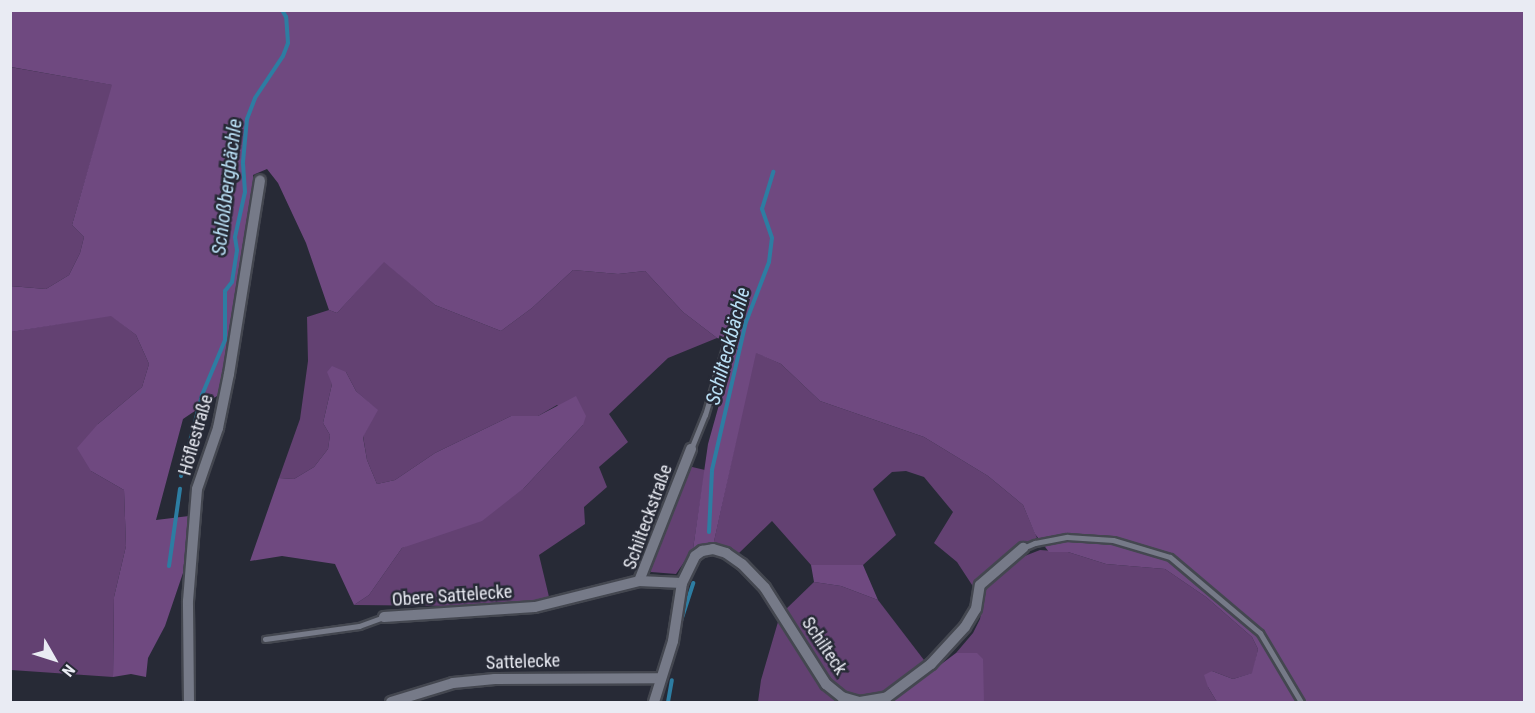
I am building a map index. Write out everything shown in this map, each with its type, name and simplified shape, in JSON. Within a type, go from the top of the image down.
[{"type":"street","name":"Höflestraße","points":[[189,702],[188,601],[191,536],[197,489],[218,428],[229,374],[260,180]]},
{"type":"street","name":"Schilteckstraße","points":[[682,583],[639,581],[691,448]]},
{"type":"street","name":"Schilteck","points":[[682,583],[695,556],[702,550],[713,549],[726,553],[765,588],[826,684],[842,697],[860,702],[873,701],[887,697],[931,664],[965,627],[976,609],[980,585],[1023,548]]},
{"type":"street","name":"Obere Sattelecke","points":[[384,617],[535,608],[639,581]]},
{"type":"street","points":[[654,702],[673,641],[682,583]]},
{"type":"street","name":"Sattelecke","points":[[391,702],[453,683],[484,680],[660,678]]},
{"type":"lane","name":"Schilteckstraße","points":[[691,448],[705,415],[726,345]]},
{"type":"lane","points":[[1023,548],[1035,543],[1067,537],[1113,540],[1170,557],[1260,633],[1301,702]]},
{"type":"lane","name":"Obere Sattelecke","points":[[265,639],[359,626],[384,617]]},
{"type":"shaded area","points":[[11,11],[1524,11],[1524,702],[1217,702],[1204,675],[1212,671],[1233,679],[1252,673],[1258,649],[1252,637],[1206,597],[1165,569],[1106,564],[1068,552],[1049,552],[1035,534],[1023,505],[988,476],[924,437],[820,401],[781,364],[756,353],[713,546],[693,549],[708,444],[736,344],[717,338],[683,312],[645,271],[618,274],[573,270],[532,308],[501,331],[435,305],[384,262],[337,313],[329,310],[306,243],[278,183],[267,169],[253,175],[253,196],[220,394],[183,419],[156,520],[189,516],[183,573],[165,626],[148,658],[146,677],[131,674],[113,677],[114,597],[126,546],[124,490],[91,471],[77,448],[98,424],[142,387],[149,364],[136,335],[111,316],[11,332],[10,286],[46,289],[69,275],[80,253],[84,237],[72,225],[112,85],[11,67]]},
{"type":"shaded area","points":[[10,67],[113,85],[72,225],[84,237],[80,253],[69,275],[46,289],[11,286]]},
{"type":"shaded area","points":[[384,261],[435,305],[501,331],[532,308],[573,270],[618,274],[645,271],[683,312],[717,338],[668,358],[609,414],[628,442],[599,467],[607,487],[584,507],[585,524],[539,555],[550,601],[461,606],[354,605],[369,595],[402,548],[524,488],[583,425],[557,405],[538,416],[511,416],[435,453],[395,480],[377,484],[367,460],[363,436],[377,410],[356,391],[346,372],[332,384],[323,423],[330,435],[328,449],[314,467],[294,479],[279,478],[300,419],[308,361],[307,317],[329,310],[337,313]]},
{"type":"shaded area","points":[[111,315],[136,335],[149,364],[142,387],[98,424],[91,471],[124,490],[126,546],[114,597],[113,677],[11,670],[10,332]]},
{"type":"shaded area","points":[[755,352],[781,364],[820,401],[924,437],[988,476],[1023,505],[1037,538],[1000,560],[974,588],[957,562],[934,543],[953,512],[924,477],[906,471],[892,472],[873,489],[896,535],[863,565],[811,565],[772,521],[738,554],[713,546]]},
{"type":"shaded area","points":[[332,366],[346,372],[356,391],[378,410],[363,437],[367,460],[377,484],[395,480],[435,453],[511,416],[538,416],[576,396],[586,416],[583,425],[524,488],[482,521],[402,548],[369,595],[354,605],[335,564],[282,556],[250,561],[279,478],[294,479],[314,467],[328,449],[330,435],[323,423],[332,384],[327,372]]},
{"type":"shaded area","points":[[688,466],[705,470],[693,549],[676,574],[651,572],[651,558]]},
{"type":"shaded area","points":[[1040,550],[1068,552],[1106,564],[1165,569],[1206,597],[1252,637],[1258,649],[1253,673],[1233,679],[1212,671],[1208,687],[1217,702],[984,702],[970,653],[956,653],[973,633],[980,619],[983,603],[979,596],[984,589],[1017,559]]},
{"type":"shaded area","points":[[811,565],[863,565],[878,600],[841,586],[814,582]]},
{"type":"shaded area","points":[[814,582],[841,586],[878,600],[927,664],[880,695],[850,695],[841,692],[832,684],[784,611]]},
{"type":"shaded area","points":[[780,615],[820,680],[849,702],[758,702],[761,680]]},
{"type":"shaded area","points":[[956,653],[977,653],[983,659],[984,702],[876,702],[900,695]]},
{"type":"waterway","name":"Schloßbergbächle","points":[[181,476],[202,395],[225,340],[225,291],[232,282],[237,250],[235,237],[245,192],[243,162],[247,119],[255,98],[283,56],[288,43],[286,17],[282,10]]},
{"type":"waterway","name":"Schilteckbächle","points":[[709,532],[712,470],[746,322],[769,262],[772,238],[762,209],[773,172]]},
{"type":"waterway","name":"Schloßbergbächle","points":[[169,566],[180,489]]},
{"type":"waterway","name":"Schilteckbächle","points":[[681,621],[693,583]]},
{"type":"waterway","name":"Schilteckbächle","points":[[668,702],[672,680]]}]
